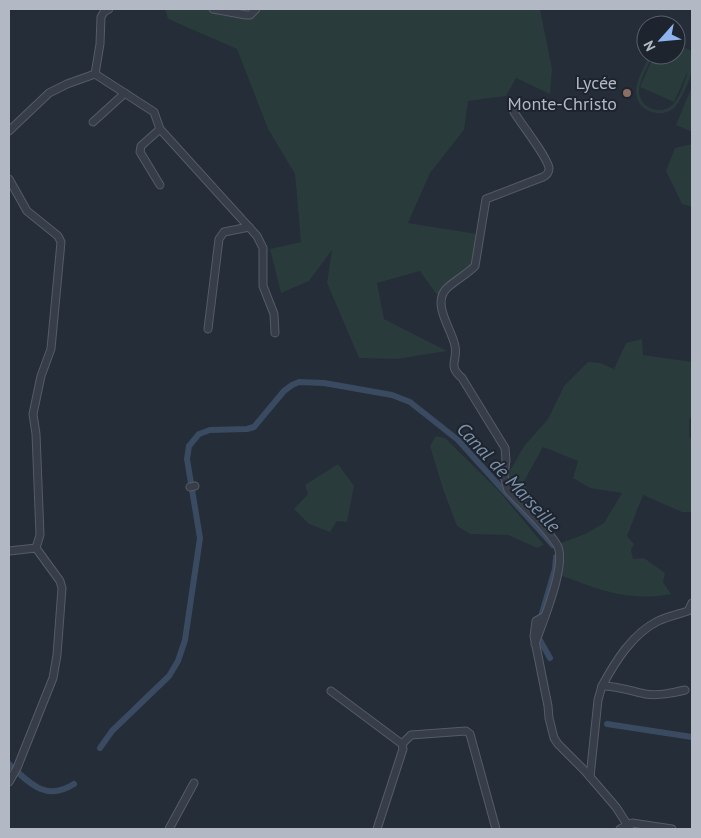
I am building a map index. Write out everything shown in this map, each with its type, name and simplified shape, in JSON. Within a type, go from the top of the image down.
[{"type":"street","points":[[95,74],[100,44],[101,17],[109,9]]},
{"type":"street","points":[[212,9],[246,15],[250,15],[256,9]]},
{"type":"street","points":[[95,74],[154,112],[160,129],[261,241],[263,248],[263,286],[274,314],[275,332]]},
{"type":"street","points":[[9,131],[49,93],[95,74]]},
{"type":"street","points":[[93,122],[125,93]]},
{"type":"street","points":[[514,112],[546,160],[549,170],[548,174],[543,177],[486,199],[475,266],[446,289],[441,301],[443,313],[455,347],[453,366],[455,372],[462,378],[505,448],[504,476],[508,490],[557,546],[560,554],[560,564],[542,618],[536,621],[534,631],[554,738],[616,807],[626,828],[632,823],[672,829]]},
{"type":"street","points":[[160,129],[141,146],[140,152],[160,185]]},
{"type":"street","points":[[9,179],[27,211],[58,236],[61,242],[51,349],[41,376],[34,407],[40,535],[36,548]]},
{"type":"street","points":[[208,329],[218,238],[224,232],[249,227]]},
{"type":"street","points":[[9,551],[36,548]]},
{"type":"street","points":[[9,782],[16,771],[53,678],[57,655],[62,588],[60,581],[36,548]]},
{"type":"street","points":[[590,777],[598,700],[602,686],[610,671],[637,637],[658,622],[688,611],[692,603]]},
{"type":"street","points":[[602,686],[612,686],[647,694],[665,695],[685,690]]},
{"type":"street","points":[[331,691],[402,744],[403,749],[377,829]]},
{"type":"street","points":[[402,744],[411,735],[457,731],[466,731],[470,734],[496,829]]},
{"type":"street","points":[[169,829],[194,783]]},
{"type":"shaded area","points":[[165,9],[540,9],[552,69],[550,94],[516,78],[506,96],[468,101],[464,130],[430,173],[408,223],[477,234],[472,265],[437,295],[420,271],[377,283],[384,319],[447,351],[397,359],[359,358],[327,283],[332,250],[309,281],[281,293],[270,249],[301,242],[295,174],[268,129],[237,49],[168,19]]},
{"type":"shaded area","points":[[686,48],[692,51],[692,70],[679,101],[674,108],[662,113],[656,113],[644,108],[637,98],[636,92],[639,77],[645,65],[648,65],[640,83],[639,92],[640,98],[648,107],[664,110],[674,103],[679,96],[688,71],[674,102],[640,87],[650,65],[686,65]]},
{"type":"shaded area","points":[[692,86],[692,132],[676,125]]},
{"type":"shaded area","points":[[692,144],[692,207],[682,204],[666,171],[675,148]]},
{"type":"shaded area","points":[[642,339],[643,355],[692,362],[692,416],[689,420],[689,437],[692,440],[692,512],[682,512],[643,495],[627,536],[634,544],[631,550],[633,559],[644,558],[665,573],[663,582],[671,594],[641,597],[601,590],[560,575],[564,558],[561,543],[585,534],[604,523],[622,493],[590,488],[573,478],[578,461],[543,447],[523,483],[539,505],[535,514],[512,490],[507,476],[524,446],[548,419],[564,386],[588,362],[600,363],[614,369],[626,343]]},
{"type":"shaded area","points":[[436,436],[445,438],[498,490],[544,545],[537,548],[508,535],[470,534],[457,526],[430,446]]},
{"type":"shaded area","points":[[338,464],[354,486],[347,522],[337,521],[330,532],[309,524],[294,509],[308,494],[305,485]]},
{"type":"waterway","name":"Canal de Marseille","points":[[100,748],[112,731],[169,676],[178,661],[185,640],[200,538],[187,459],[189,446],[199,434],[210,430],[247,429],[254,427],[284,391],[292,385],[299,382],[324,383],[392,395],[410,402],[458,440],[553,545]]},
{"type":"waterway","name":"Canal de Marseille","points":[[540,620],[555,569],[556,557]]},
{"type":"waterway","name":"Canal de Marseille","points":[[537,635],[550,658]]},
{"type":"waterway","name":"Canal de Marseille","points":[[607,724],[692,737]]},
{"type":"waterway","name":"Canal de Marseille","points":[[9,764],[24,778],[46,791],[64,789],[74,784]]},
{"type":"place","name":"Lycée Monte-Christo","points":[[627,93]]}]
